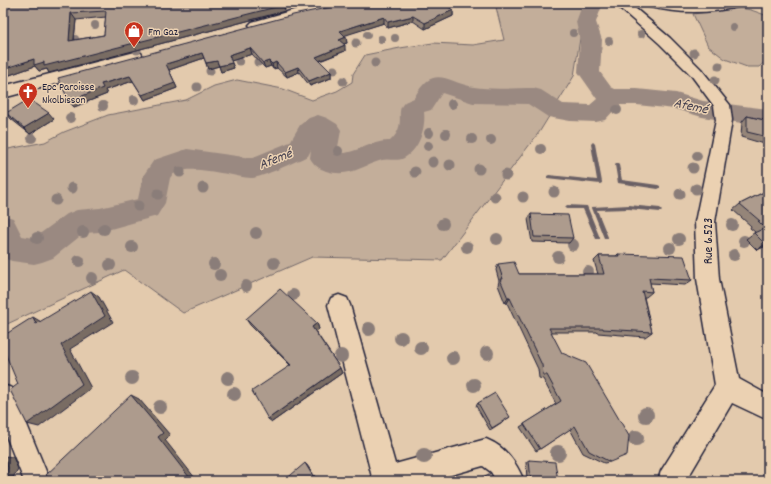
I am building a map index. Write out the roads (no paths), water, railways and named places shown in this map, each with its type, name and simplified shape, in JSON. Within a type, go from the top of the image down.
[{"type":"main road","points":[[239,30],[334,3]]},
{"type":"main road","points":[[651,3],[674,7],[697,8],[736,3]]},
{"type":"main road","points":[[3,92],[148,54]]},
{"type":"street","name":"Rue 6.523","points":[[621,3],[665,41],[696,72],[723,112],[705,222],[708,279],[728,387]]},
{"type":"street","points":[[339,305],[386,480],[486,452],[500,463],[511,481]]},
{"type":"street","points":[[671,481],[728,387],[768,408]]},
{"type":"street","points":[[3,397],[34,479]]},
{"type":"waterway","name":"Afemé","points":[[593,3],[586,22],[591,40],[589,72],[603,93],[613,97]]},
{"type":"waterway","name":"Afemé","points":[[3,227],[12,248],[34,251],[42,249],[77,222],[100,220],[147,208],[151,203],[157,176],[163,167],[187,159],[252,168],[299,149],[309,131],[318,124],[328,130],[323,158],[333,163],[346,164],[382,150],[395,151],[401,146],[411,132],[413,122],[412,108],[423,104],[431,89],[440,84],[473,95],[533,96],[557,111],[570,113],[596,114],[613,97]]},
{"type":"waterway","name":"Afemé","points":[[613,97],[637,97],[676,101],[702,109],[768,118]]},
{"type":"waterway","points":[[549,177],[600,182],[593,144]]},
{"type":"waterway","points":[[617,165],[620,182],[658,187]]},
{"type":"waterway","points":[[567,207],[585,207],[598,238]]},
{"type":"waterway","points":[[606,237],[594,208],[629,207],[660,210]]},
{"type":"place","name":"Fm Gaz","points":[[134,48]]},
{"type":"place","name":"Epc Paroisse Nkolbisson","points":[[28,109]]}]
